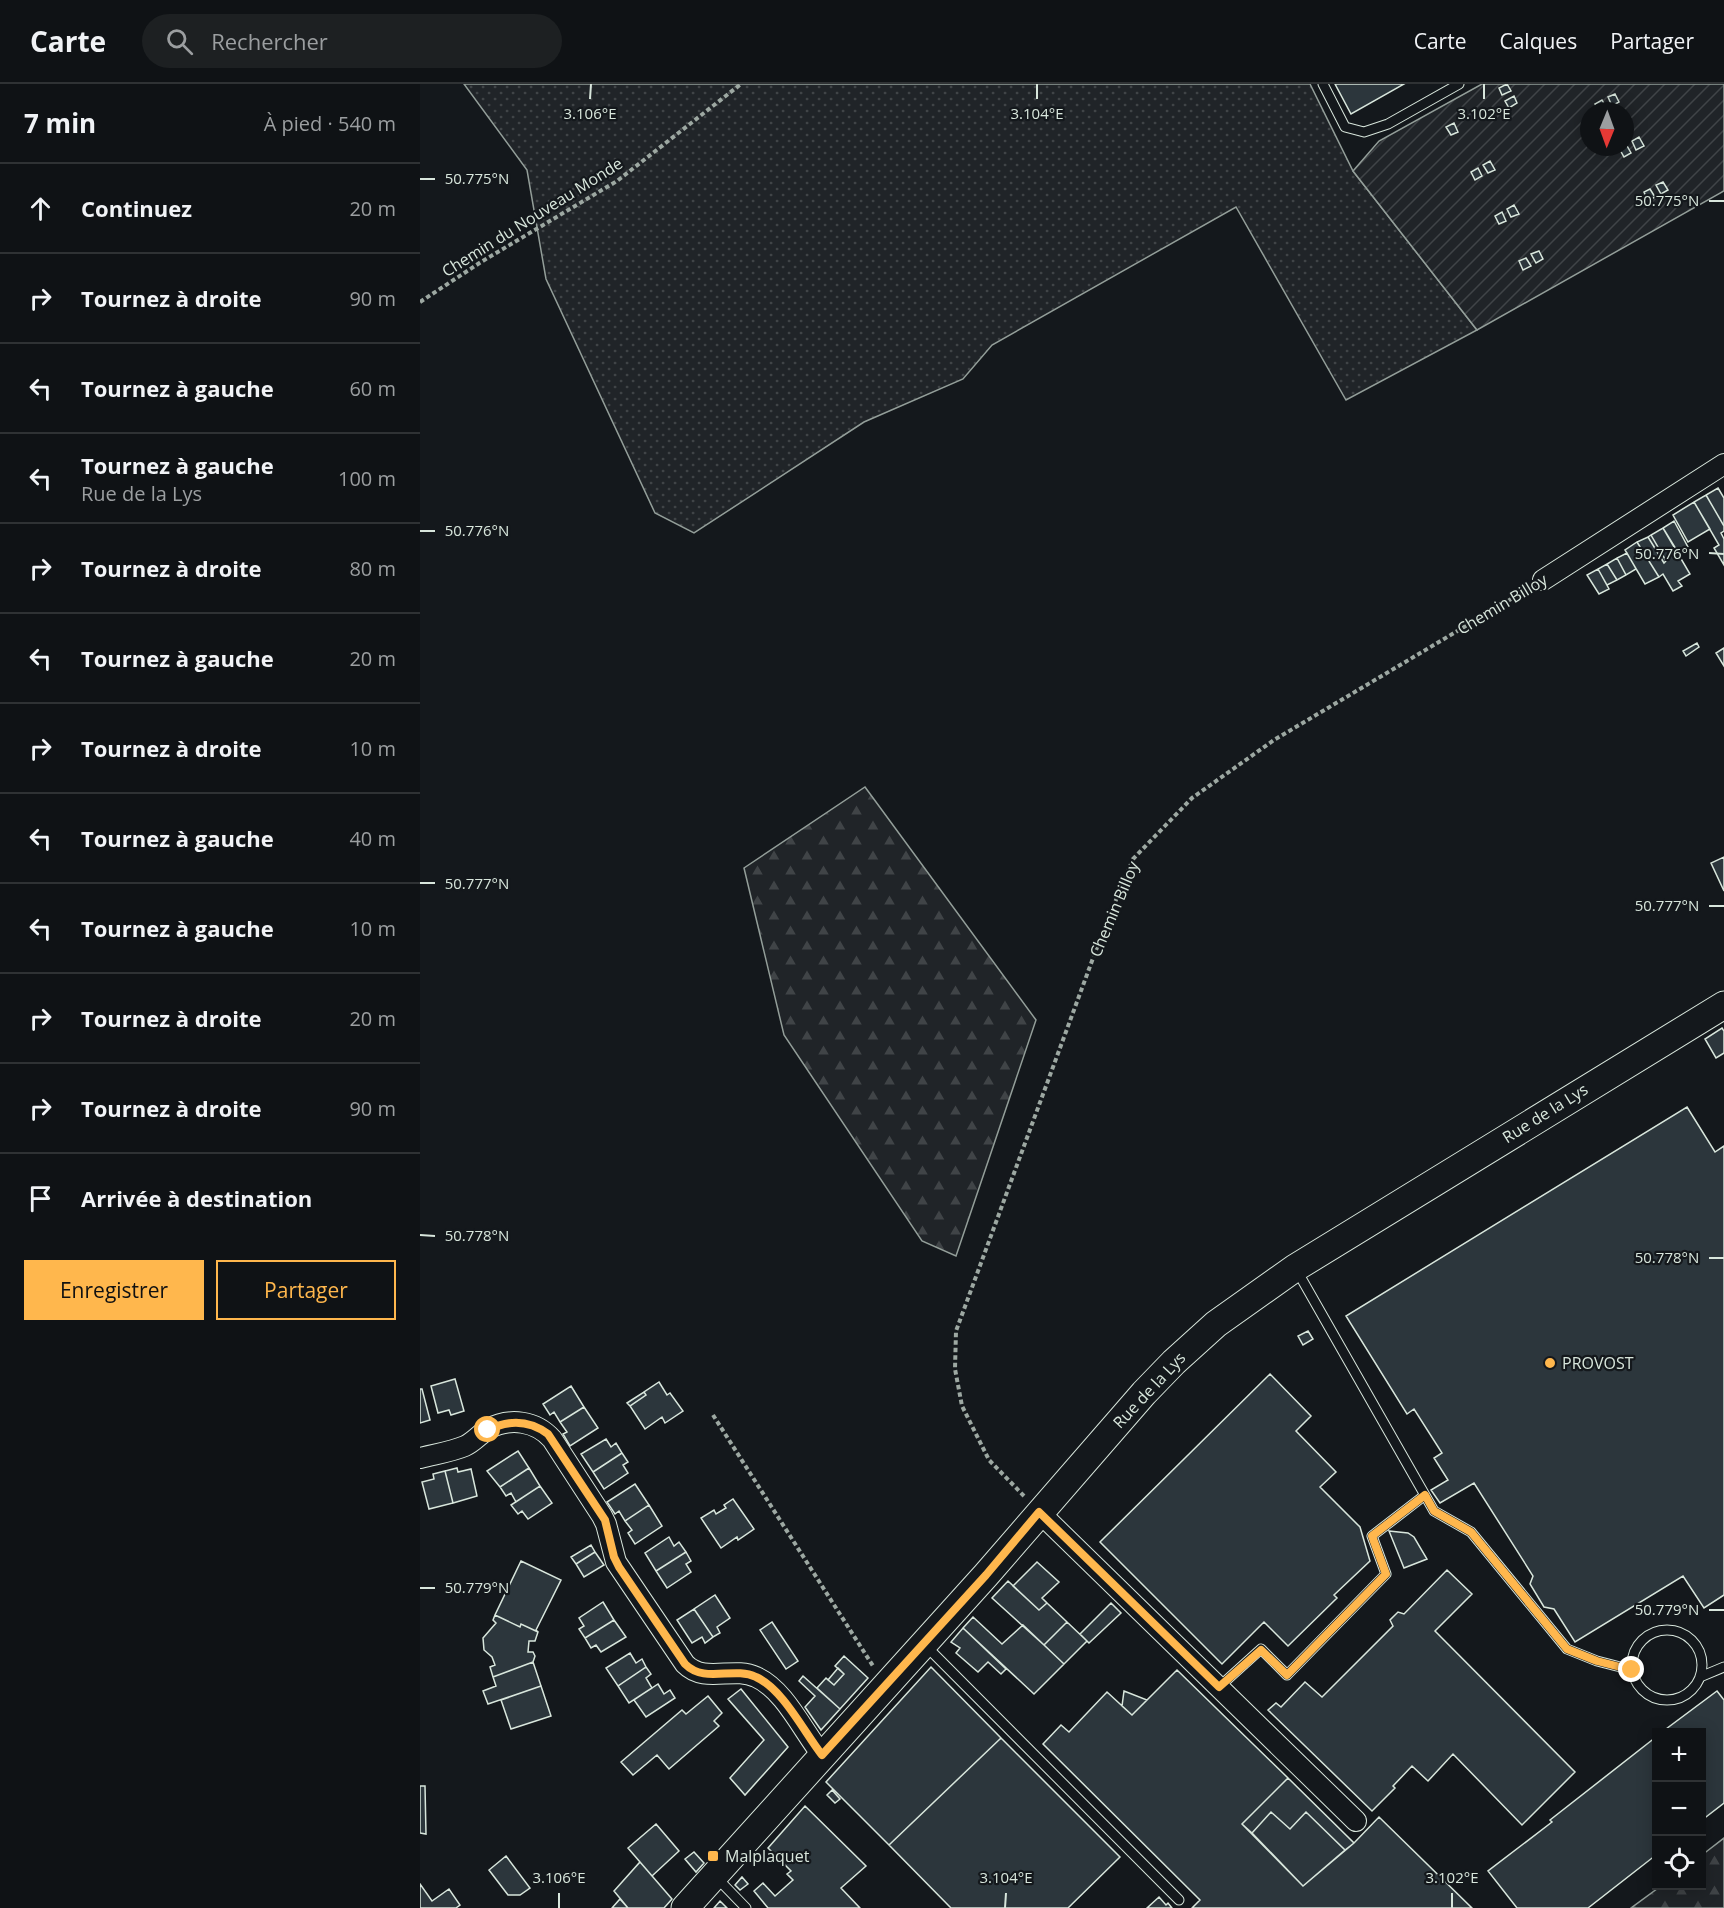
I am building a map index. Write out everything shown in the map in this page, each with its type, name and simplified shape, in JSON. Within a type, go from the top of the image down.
[{"type":"main road","name":"Rue de la Lys","points":[[685,1908],[986,1575],[1039,1512],[1174,1362],[1216,1324],[1295,1268],[1724,1005]]},
{"type":"street","name":"Chemin Billoy","points":[[1543,580],[1724,464]]},
{"type":"street","points":[[420,1458],[466,1445],[488,1430],[506,1423],[529,1424],[542,1430],[552,1439],[602,1516],[616,1562],[685,1664],[701,1674],[742,1673],[758,1677],[786,1704],[822,1755]]},
{"type":"street","points":[[1039,1512],[1356,1821]]},
{"type":"lane","points":[[1323,84],[1345,127],[1364,132],[1388,124],[1460,84]]},
{"type":"lane","points":[[1295,1268],[1434,1511],[1471,1532],[1567,1649],[1597,1661],[1632,1670]]},
{"type":"lane","points":[[1219,1687],[1261,1650],[1287,1675],[1386,1574],[1372,1536],[1425,1495]]},
{"type":"lane","points":[[1665,1629],[1687,1635],[1701,1654],[1700,1677],[1686,1695],[1675,1699],[1663,1700],[1652,1697],[1635,1681],[1632,1670],[1632,1658],[1643,1638],[1665,1629]]},
{"type":"lane","points":[[923,1644],[1179,1900]]},
{"type":"lane","points":[[1700,1677],[1724,1667]]},
{"type":"lane","points":[[715,1875],[746,1908]]},
{"type":"path","name":"Chemin du Nouveau Monde","points":[[420,302],[481,262],[617,182],[741,84]]},
{"type":"path","name":"Chemin Billoy","points":[[1039,1512],[989,1460],[962,1406],[955,1369],[956,1331],[1103,931],[1133,859],[1192,798],[1274,740],[1543,580]]},
{"type":"path","points":[[713,1414],[885,1685]]},
{"type":"green space","points":[[464,84],[1310,84],[1353,171],[1477,330],[1346,400],[1236,207],[992,345],[963,379],[864,422],[694,533],[655,513],[546,279],[527,170]]},
{"type":"green space","points":[[1482,84],[1724,84],[1724,191],[1477,330],[1353,171],[1379,141]]},
{"type":"green space","points":[[865,787],[1036,1020],[956,1256],[922,1241],[784,1035],[744,868]]},
{"type":"green space","points":[[1724,1838],[1724,1908],[1631,1908],[1656,1890],[1706,1890],[1706,1852]]},
{"type":"building","points":[[1335,84],[1404,84],[1351,114]]},
{"type":"building","points":[[1507,84],[1511,91],[1502,95],[1499,88]]},
{"type":"building","points":[[1615,94],[1619,102],[1610,102],[1608,97]]},
{"type":"building","points":[[1514,96],[1517,103],[1509,108],[1505,101]]},
{"type":"building","points":[[1454,123],[1458,132],[1451,135],[1446,127]]},
{"type":"building","points":[[1639,137],[1644,146],[1636,150],[1634,140]]},
{"type":"building","points":[[1490,161],[1495,170],[1488,173],[1483,165]]},
{"type":"building","points":[[1478,168],[1482,176],[1475,180],[1471,172]]},
{"type":"building","points":[[1663,182],[1668,190],[1661,194],[1656,185]]},
{"type":"building","points":[[1650,189],[1655,197],[1648,201],[1644,192]]},
{"type":"building","points":[[1514,205],[1519,214],[1511,217],[1507,209]]},
{"type":"building","points":[[1502,212],[1506,221],[1499,224],[1495,216]]},
{"type":"building","points":[[1539,251],[1543,259],[1536,263],[1531,254]]},
{"type":"building","points":[[1526,258],[1531,266],[1523,270],[1519,261]]},
{"type":"building","points":[[1718,488],[1724,498],[1724,526],[1706,495]]},
{"type":"building","points":[[1706,495],[1724,526],[1724,531],[1721,533],[1724,539],[1724,565],[1714,548],[1719,545],[1694,502]]},
{"type":"building","points":[[1694,502],[1710,529],[1688,542],[1673,515]]},
{"type":"building","points":[[1674,521],[1689,549],[1679,554],[1663,528]]},
{"type":"building","points":[[1663,528],[1690,574],[1678,581],[1682,586],[1673,591],[1663,574],[1659,577],[1637,542],[1648,537],[1664,563],[1666,561],[1651,535]]},
{"type":"building","points":[[1651,535],[1666,561],[1664,563],[1648,537]]},
{"type":"building","points":[[1637,542],[1659,577],[1645,584],[1625,550]]},
{"type":"building","points":[[1627,553],[1636,569],[1626,575],[1617,558]]},
{"type":"building","points":[[1617,558],[1626,575],[1617,580],[1607,564]]},
{"type":"building","points":[[1607,564],[1617,580],[1607,585],[1598,569]]},
{"type":"building","points":[[1598,569],[1609,589],[1599,594],[1587,575]]},
{"type":"building","points":[[1697,643],[1699,647],[1686,656],[1683,651]]},
{"type":"building","points":[[1724,648],[1724,666],[1716,653]]},
{"type":"building","points":[[1724,857],[1724,891],[1711,863]]},
{"type":"building","points":[[1722,1028],[1724,1053],[1716,1058],[1705,1039]]},
{"type":"building","name":"PROVOST","points":[[1687,1107],[1715,1152],[1724,1146],[1724,1595],[1704,1608],[1683,1576],[1575,1642],[1554,1609],[1544,1607],[1530,1584],[1533,1576],[1474,1483],[1440,1503],[1431,1490],[1448,1480],[1434,1458],[1442,1453],[1414,1409],[1407,1414],[1346,1316]]},
{"type":"building","points":[[1308,1331],[1313,1339],[1303,1345],[1298,1336]]},
{"type":"building","points":[[1270,1374],[1311,1416],[1296,1431],[1336,1472],[1320,1487],[1360,1527],[1370,1561],[1334,1595],[1337,1598],[1288,1646],[1264,1622],[1222,1664],[1100,1542]]},
{"type":"building","points":[[455,1379],[464,1411],[451,1415],[449,1410],[438,1413],[431,1386]]},
{"type":"building","points":[[659,1382],[667,1395],[670,1393],[683,1411],[665,1423],[662,1417],[645,1429],[630,1406],[646,1395],[644,1392]]},
{"type":"building","points":[[571,1386],[584,1407],[560,1422],[554,1412],[550,1415],[543,1404]]},
{"type":"building","points":[[420,1389],[422,1389],[430,1420],[420,1423]]},
{"type":"building","points":[[644,1392],[646,1395],[630,1406],[627,1403]]},
{"type":"building","points":[[584,1407],[598,1428],[570,1446],[563,1434],[567,1432],[560,1422]]},
{"type":"building","points":[[606,1439],[611,1447],[616,1443],[622,1453],[593,1472],[581,1454]]},
{"type":"building","points":[[518,1451],[529,1468],[500,1487],[487,1471]]},
{"type":"building","points":[[622,1453],[628,1462],[623,1465],[628,1473],[604,1489],[593,1472]]},
{"type":"building","points":[[457,1468],[458,1472],[471,1469],[477,1496],[453,1503],[445,1471]]},
{"type":"building","points":[[529,1468],[540,1486],[516,1502],[511,1493],[506,1496],[500,1487]]},
{"type":"building","points":[[445,1471],[453,1503],[429,1509],[422,1482],[434,1479],[433,1474]]},
{"type":"building","points":[[635,1484],[649,1505],[625,1521],[619,1511],[615,1514],[607,1502]]},
{"type":"building","points":[[540,1486],[552,1503],[528,1519],[522,1511],[518,1514],[511,1505]]},
{"type":"building","points":[[733,1499],[754,1529],[721,1548],[701,1518],[714,1510],[716,1514],[726,1508],[724,1505]]},
{"type":"building","points":[[649,1505],[662,1526],[635,1544],[628,1533],[632,1530],[625,1521]]},
{"type":"building","points":[[1389,1531],[1408,1533],[1414,1537],[1427,1559],[1404,1568]]},
{"type":"building","points":[[669,1537],[674,1546],[679,1542],[686,1552],[656,1571],[645,1553]]},
{"type":"building","points":[[591,1545],[595,1552],[576,1564],[571,1557]]},
{"type":"building","points":[[595,1552],[604,1565],[584,1577],[576,1564]]},
{"type":"building","points":[[686,1552],[691,1561],[686,1564],[691,1572],[667,1588],[656,1571]]},
{"type":"building","points":[[521,1561],[561,1580],[536,1630],[538,1632],[521,1624],[520,1627],[495,1615]]},
{"type":"building","points":[[1037,1562],[1059,1582],[1042,1598],[1047,1603],[1039,1610],[1013,1586]]},
{"type":"building","points":[[1447,1570],[1472,1594],[1435,1631],[1575,1772],[1522,1825],[1453,1754],[1428,1781],[1412,1766],[1393,1786],[1395,1788],[1372,1811],[1268,1710],[1276,1703],[1281,1707],[1305,1682],[1322,1697],[1393,1626],[1390,1620],[1398,1612],[1404,1614]]},
{"type":"building","points":[[1008,1581],[1039,1610],[1047,1603],[1067,1622],[1044,1645],[992,1598]]},
{"type":"building","points":[[715,1595],[730,1618],[717,1627],[720,1633],[713,1637],[694,1609]]},
{"type":"building","points":[[603,1602],[614,1620],[585,1638],[579,1629],[584,1626],[579,1618]]},
{"type":"building","points":[[1111,1603],[1121,1613],[1089,1643],[1080,1634]]},
{"type":"building","points":[[694,1609],[713,1637],[705,1643],[702,1637],[692,1643],[677,1620]]},
{"type":"building","points":[[495,1615],[520,1627],[521,1624],[538,1632],[535,1641],[529,1641],[528,1652],[533,1652],[535,1656],[533,1662],[493,1677],[490,1667],[495,1665],[492,1657],[484,1650],[483,1638],[496,1623],[493,1620]]},
{"type":"building","points":[[973,1617],[1002,1644],[1023,1625],[1064,1664],[1034,1694],[963,1628]]},
{"type":"building","points":[[614,1620],[626,1637],[601,1652],[596,1645],[591,1648],[585,1638]]},
{"type":"building","points":[[772,1622],[798,1661],[786,1669],[760,1630]]},
{"type":"building","points":[[1067,1622],[1087,1641],[1064,1664],[1044,1645]]},
{"type":"building","points":[[963,1628],[1006,1669],[1001,1674],[988,1662],[978,1672],[956,1653],[960,1648],[951,1642]]},
{"type":"building","points":[[630,1653],[636,1663],[642,1659],[646,1667],[618,1686],[606,1668]]},
{"type":"building","points":[[844,1656],[868,1678],[840,1709],[817,1688],[826,1678],[834,1685],[844,1674],[835,1666]]},
{"type":"building","points":[[533,1662],[541,1686],[488,1704],[483,1691],[496,1686],[493,1677]]},
{"type":"building","points":[[646,1667],[651,1674],[646,1678],[652,1688],[629,1703],[618,1686]]},
{"type":"building","points":[[931,1667],[1001,1738],[889,1845],[826,1782]]},
{"type":"building","points":[[838,1668],[844,1674],[834,1685],[828,1680]]},
{"type":"building","points":[[1177,1670],[1288,1778],[1242,1824],[1303,1886],[1354,1843],[1379,1817],[1472,1908],[1192,1908],[1200,1900],[1043,1744],[1061,1725],[1069,1732],[1107,1692],[1132,1715]]},
{"type":"building","points":[[803,1676],[840,1709],[821,1730],[805,1707],[815,1696],[799,1681]]},
{"type":"building","points":[[658,1684],[664,1694],[670,1690],[675,1698],[646,1717],[634,1700]]},
{"type":"building","points":[[541,1686],[551,1716],[511,1729],[501,1700]]},
{"type":"building","points":[[741,1689],[788,1747],[745,1795],[730,1778],[764,1740],[728,1699]]},
{"type":"building","points":[[1124,1691],[1147,1700],[1132,1715],[1122,1706]]},
{"type":"building","points":[[1717,1691],[1724,1700],[1724,1803],[1706,1817],[1706,1728],[1667,1728]]},
{"type":"building","points":[[708,1696],[722,1713],[714,1721],[719,1726],[669,1769],[657,1755],[633,1775],[621,1762],[682,1710],[686,1714]]},
{"type":"building","points":[[1001,1738],[1120,1857],[1068,1908],[951,1908],[889,1845]]},
{"type":"building","points":[[1652,1740],[1652,1858],[1588,1908],[1517,1908],[1488,1871],[1552,1822],[1550,1820]]},
{"type":"building","points":[[1288,1778],[1354,1843],[1345,1850],[1306,1812],[1290,1829],[1271,1812],[1252,1833],[1242,1824]]},
{"type":"building","points":[[420,1786],[425,1786],[426,1834],[420,1833]]},
{"type":"building","points":[[832,1790],[840,1799],[835,1803],[827,1795]]},
{"type":"building","points":[[805,1806],[866,1866],[841,1888],[860,1908],[768,1908],[754,1891],[763,1883],[775,1896],[793,1880],[787,1874],[791,1871],[768,1848]]},
{"type":"building","points":[[1271,1812],[1290,1829],[1306,1812],[1345,1850],[1303,1886],[1252,1833]]},
{"type":"building","points":[[656,1824],[679,1851],[652,1876],[628,1848]]},
{"type":"building","points":[[694,1852],[704,1863],[696,1872],[685,1859]]},
{"type":"building","points":[[506,1856],[530,1888],[520,1895],[508,1895],[489,1870]]},
{"type":"building","points":[[640,1862],[672,1899],[664,1908],[628,1908],[614,1891]]},
{"type":"building","points":[[742,1877],[748,1884],[740,1890],[735,1885]]},
{"type":"building","points":[[420,1884],[432,1901],[449,1889],[460,1905],[456,1908],[420,1908]]},
{"type":"building","points":[[1159,1897],[1166,1905],[1168,1903],[1172,1908],[1147,1908]]},
{"type":"building","points":[[620,1899],[628,1908],[612,1908]]},
{"type":"building","points":[[720,1901],[727,1908],[714,1908]]},
{"type":"place","name":"PROVOST","points":[[1550,1363]]},
{"type":"place","name":"Malplaquet","points":[[713,1856]]},
{"type":"route","points":[[488,1430],[506,1423],[521,1422],[536,1426],[548,1434],[605,1520],[614,1557],[619,1567],[685,1664],[701,1674],[742,1673],[758,1677],[786,1704],[822,1755],[986,1575],[1039,1512],[1219,1687],[1261,1650],[1287,1675],[1386,1574],[1372,1536],[1425,1495],[1434,1511],[1471,1532],[1567,1649],[1597,1661],[1632,1670]]}]
